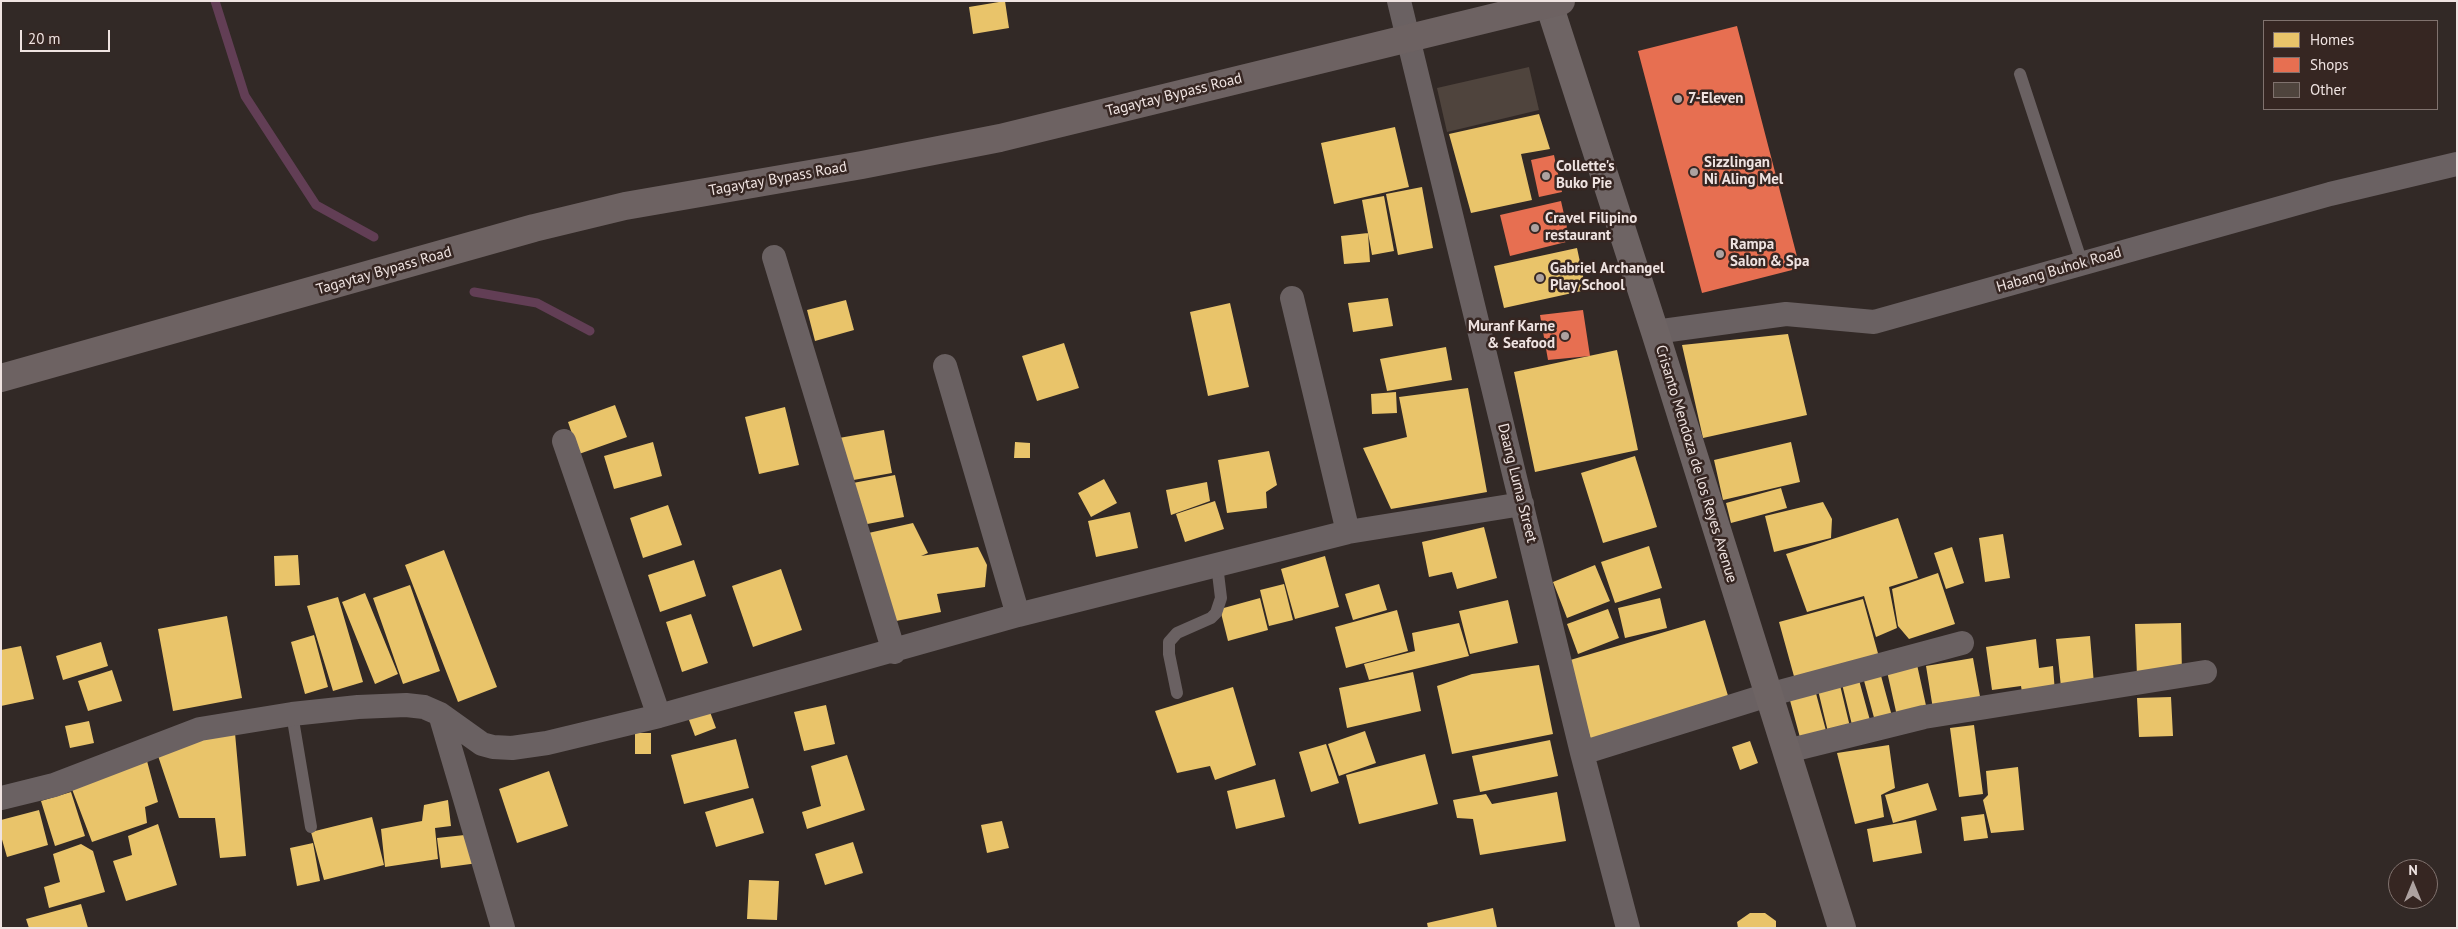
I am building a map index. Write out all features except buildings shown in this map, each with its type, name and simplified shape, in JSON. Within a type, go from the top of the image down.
[{"type":"main road","name":"Tagaytay Bypass Road","points":[[1,378],[525,231],[616,208],[862,165],[1000,138],[1552,2]]},
{"type":"main road","name":"Crisanto Mendoza de los Reyes Avenue","points":[[1552,2],[1842,928]]},
{"type":"street","name":"Daang Luma Street","points":[[1399,1],[1582,753],[1628,928]]},
{"type":"street","name":"Habang Buhok Road","points":[[1655,332],[1786,314],[1874,322],[2330,194],[2457,164]]},
{"type":"street","points":[[774,256],[894,652]]},
{"type":"street","points":[[1292,298],[1348,532]]},
{"type":"street","points":[[945,366],[1018,616]]},
{"type":"street","points":[[564,441],[659,716]]},
{"type":"street","points":[[1,798],[54,785],[200,729],[292,714],[358,708],[406,706],[424,708],[440,714],[482,744],[512,748],[547,743],[659,716],[1018,616],[1217,564],[1348,532],[1522,504]]},
{"type":"street","points":[[1582,753],[1768,695],[1962,643]]},
{"type":"street","points":[[1786,751],[1924,717],[2205,672]]},
{"type":"street","points":[[440,714],[503,928]]},
{"type":"lane","points":[[2020,74],[2082,264]]},
{"type":"lane","points":[[1177,693],[1169,654],[1169,642],[1177,633],[1211,618],[1216,612],[1221,598],[1217,564]]},
{"type":"lane","points":[[292,714],[311,827]]},
{"type":"waterway","points":[[215,1],[245,96],[316,205],[374,237]]},
{"type":"waterway","points":[[474,292],[537,303],[590,331]]},
{"type":"place","name":"7-Eleven","points":[[1678,99]]},
{"type":"place","name":"Sizzlingan Ni Aling Mel","points":[[1694,172]]},
{"type":"place","name":"Collette's Buko Pie","points":[[1546,176]]},
{"type":"place","name":"Cravel Filipino restaurant","points":[[1535,228]]},
{"type":"place","name":"Rampa Salon & Spa","points":[[1720,254]]},
{"type":"place","name":"Gabriel Archangel Play School","points":[[1540,278]]},
{"type":"place","name":"Muranf Karne & Seafood","points":[[1565,336]]}]
